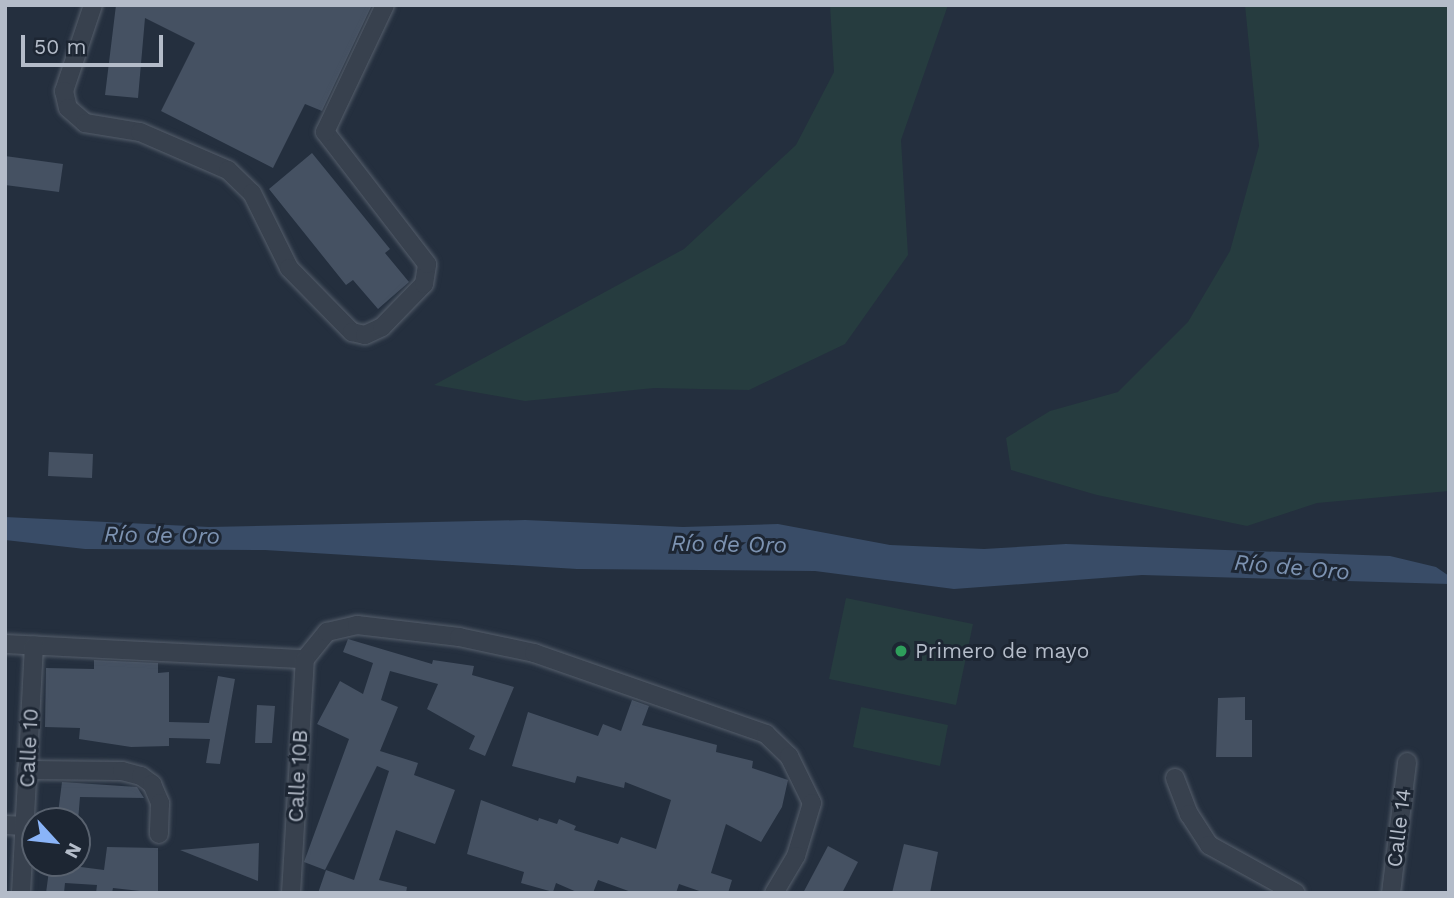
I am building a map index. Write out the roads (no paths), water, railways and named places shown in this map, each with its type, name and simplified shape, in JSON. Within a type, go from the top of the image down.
[{"type":"street","points":[[93,5],[64,91],[68,108],[85,122],[140,132],[228,170],[252,193],[289,268],[352,332],[365,335],[382,327],[424,284],[427,264],[325,132],[386,5]]},
{"type":"street","points":[[5,644],[305,659],[327,632],[357,625],[459,637],[534,653],[766,734],[789,756],[812,803],[796,856],[774,893]]},
{"type":"street","name":"Calle 10","points":[[25,807],[34,645]]},
{"type":"street","name":"Calle 10B","points":[[291,893],[305,659]]},
{"type":"street","name":"Calle 14","points":[[1391,893],[1407,762]]},
{"type":"street","points":[[27,770],[122,771],[141,776],[152,784],[160,803],[159,834]]},
{"type":"street","points":[[1175,778],[1189,814],[1209,845],[1296,893]]},
{"type":"water","name":"Río de Oro","points":[[5,517],[209,527],[525,520],[683,527],[778,524],[890,545],[984,549],[1066,544],[1390,556],[1436,567],[1449,576],[1449,584],[1142,575],[954,589],[815,571],[577,569],[265,550],[85,549],[5,540]]},
{"type":"place","name":"Primero de mayo","points":[[901,651]]}]
